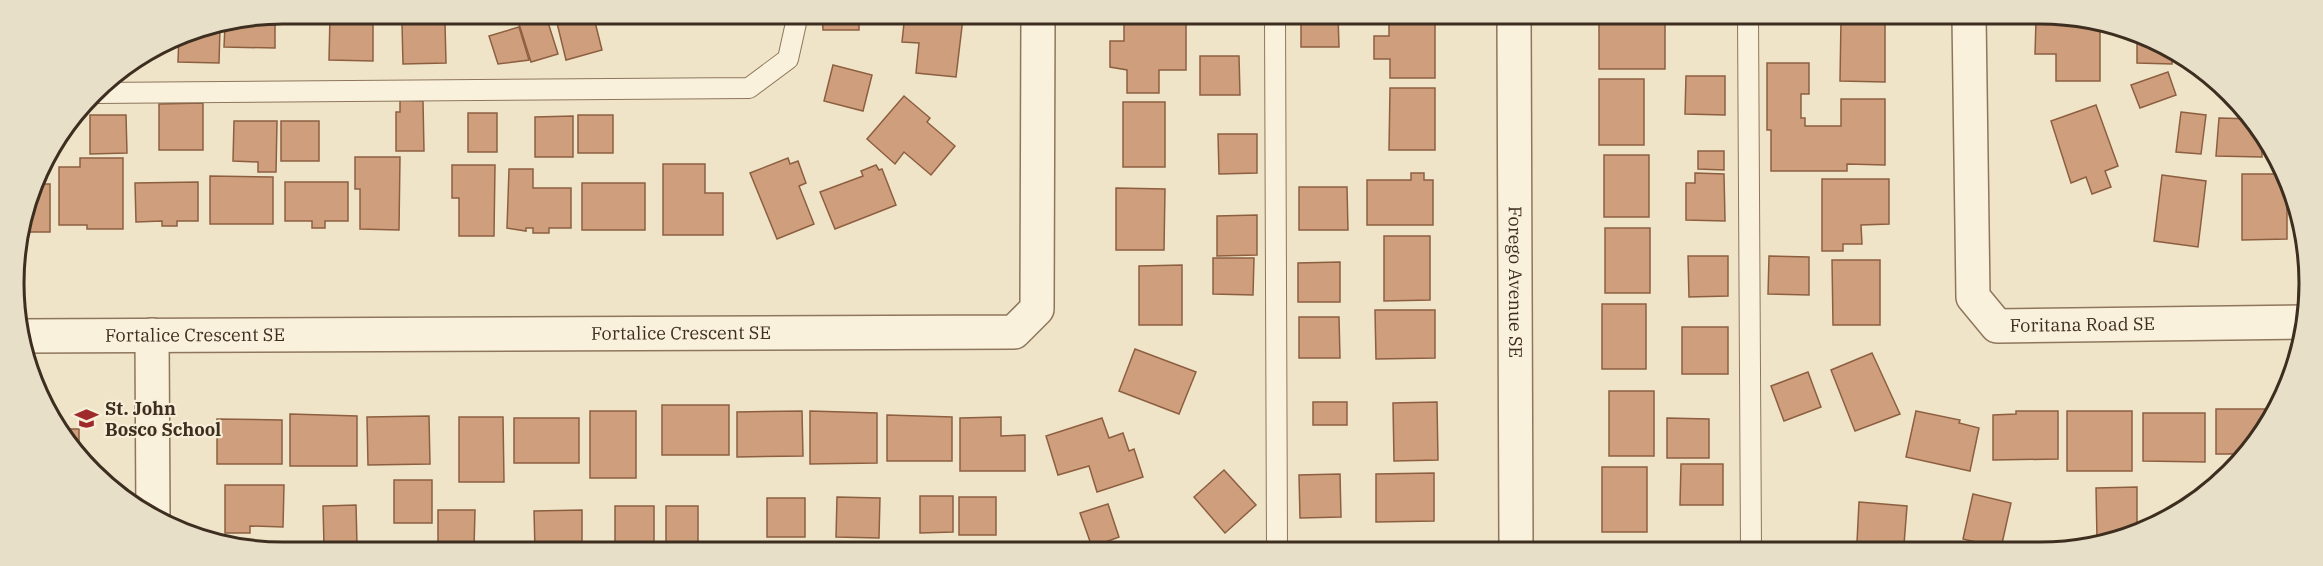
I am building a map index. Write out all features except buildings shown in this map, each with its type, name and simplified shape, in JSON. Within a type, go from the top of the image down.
[{"type":"street","name":"Fortalice Crescent SE","points":[[29,336],[1014,332],[1037,309],[1038,24]]},
{"type":"street","name":"Forego Avenue SE","points":[[1514,24],[1516,542]]},
{"type":"street","name":"Foritana Road SE","points":[[1969,24],[1973,297],[1997,326],[2296,322]]},
{"type":"street","points":[[152,335],[153,507]]},
{"type":"lane","points":[[107,93],[749,88],[788,59],[796,24]]},
{"type":"lane","points":[[1275,24],[1277,542]]},
{"type":"lane","points":[[1748,24],[1751,542]]},
{"type":"place","name":"St. John Bosco School","points":[[87,419]]}]
